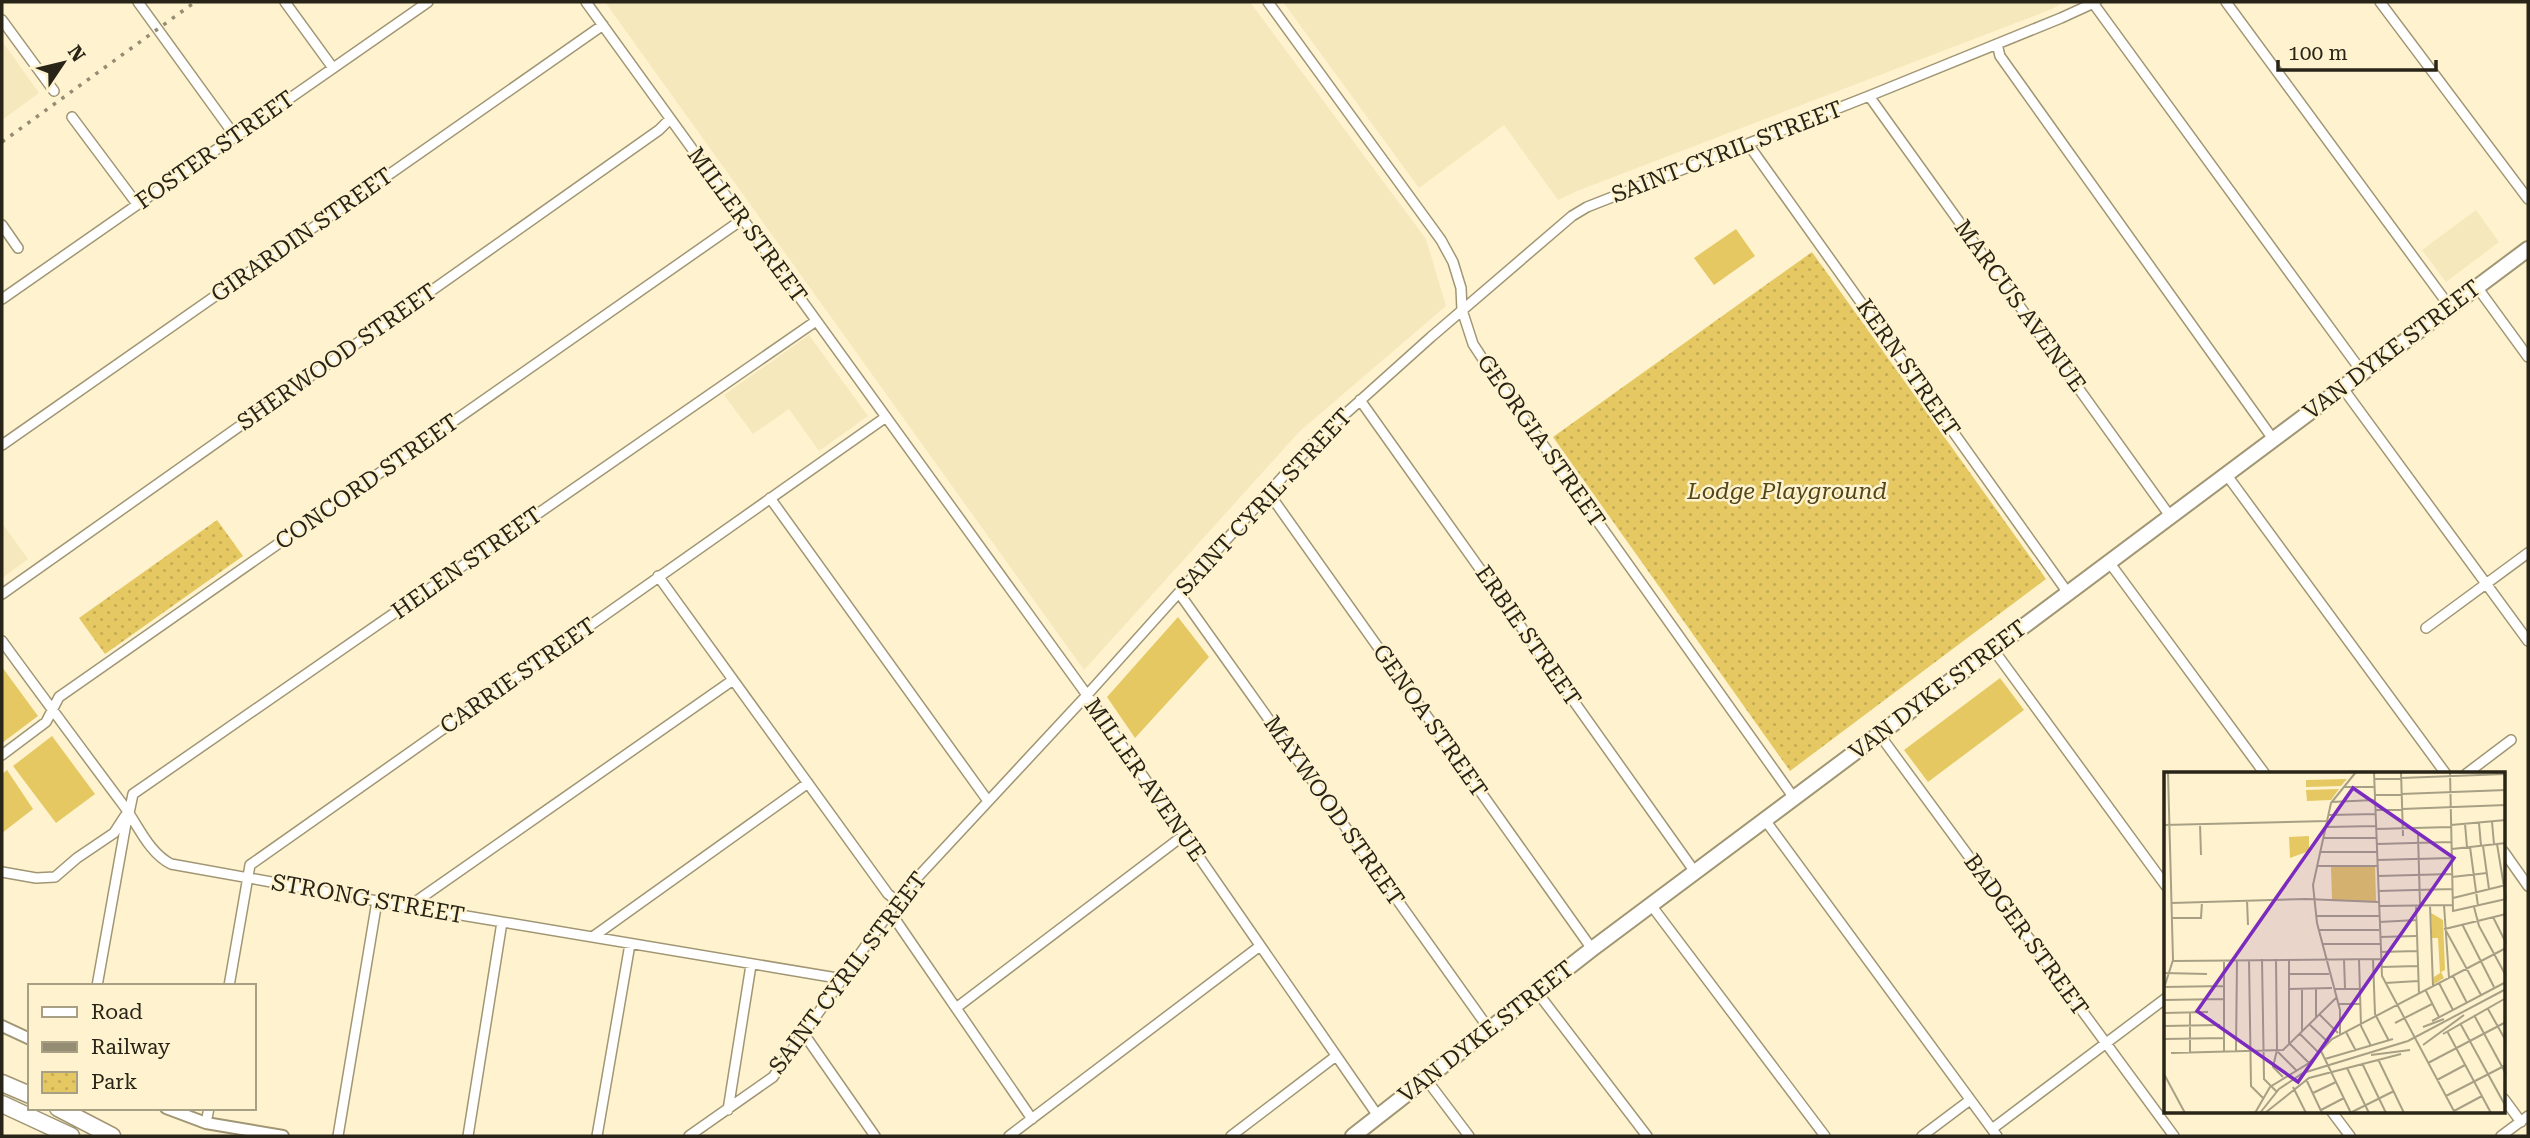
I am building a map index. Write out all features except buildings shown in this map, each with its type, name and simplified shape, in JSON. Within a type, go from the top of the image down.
[{"type":"highway","points":[[2,1083],[28,1094]]},
{"type":"highway","points":[[2,1104],[71,1136]]},
{"type":"highway","points":[[62,1110],[112,1136]]},
{"type":"main road","name":"VAN DYKE STREET","points":[[1353,1136],[1592,949],[2528,249]]},
{"type":"street","points":[[138,2],[235,136]]},
{"type":"street","points":[[285,2],[333,68]]},
{"type":"street","name":"FOSTER STREET","points":[[2,299],[428,2]]},
{"type":"street","name":"MILLER STREET","points":[[586,2],[908,447]]},
{"type":"street","name":"GEORGIA STREET","points":[[1268,2],[1441,240],[1453,262],[1461,288],[1462,310],[1473,344],[1490,370],[1794,798]]},
{"type":"street","points":[[2094,2],[2362,372]]},
{"type":"street","name":"SAINT CYRIL STREET","points":[[689,1136],[774,1077],[897,901],[1087,695],[1314,442],[1462,310],[1580,210],[1869,96],[2094,2]]},
{"type":"street","points":[[2226,2],[2450,307]]},
{"type":"street","points":[[2380,2],[2528,199]]},
{"type":"street","points":[[2,20],[54,91]]},
{"type":"street","name":"GIRARDIN STREET","points":[[2,445],[603,25]]},
{"type":"street","points":[[1997,44],[2000,56],[2273,439]]},
{"type":"street","name":"MARCUS AVENUE","points":[[1869,96],[2170,516]]},
{"type":"street","points":[[72,117],[137,204]]},
{"type":"street","name":"SHERWOOD STREET","points":[[2,594],[659,131],[670,119]]},
{"type":"street","name":"KERN STREET","points":[[1748,144],[2068,593]]},
{"type":"street","name":"CONCORD STREET","points":[[2,755],[47,723],[59,697],[743,219]]},
{"type":"street","points":[[2,225],[18,247]]},
{"type":"street","points":[[2477,287],[2528,357]]},
{"type":"street","name":"HELEN STREET","points":[[97,984],[133,794],[816,321]]},
{"type":"street","points":[[2342,387],[2528,641]]},
{"type":"street","name":"ERBIE STREET","points":[[1360,400],[1695,872]]},
{"type":"street","name":"CARRIE STREET","points":[[247,877],[250,865],[886,417]]},
{"type":"street","name":"MILLER AVENUE","points":[[908,447],[1087,695],[1378,1116]]},
{"type":"street","points":[[2226,474],[2445,772]]},
{"type":"street","name":"GENOA STREET","points":[[1268,492],[1592,949]]},
{"type":"street","points":[[770,498],[988,801]]},
{"type":"street","points":[[2426,628],[2528,553]]},
{"type":"street","points":[[2109,562],[2264,772]]},
{"type":"street","points":[[658,576],[888,894],[897,901]]},
{"type":"street","name":"MAYWOOD STREET","points":[[1179,593],[1489,1030]]},
{"type":"street","name":"STRONG STREET","points":[[2,641],[150,845],[171,864],[843,979]]},
{"type":"street","points":[[1993,649],[2164,883]]},
{"type":"street","points":[[408,906],[733,680]]},
{"type":"street","name":"BADGER STREET","points":[[1879,734],[2174,1136]]},
{"type":"street","points":[[2469,772],[2511,740]]},
{"type":"street","points":[[594,936],[808,783]]},
{"type":"street","points":[[2,872],[36,878],[55,877],[114,833],[128,812]]},
{"type":"street","points":[[1765,820],[1994,1132],[2164,1000]]},
{"type":"street","points":[[956,1008],[1184,835]]},
{"type":"street","points":[[2506,855],[2528,886]]},
{"type":"street","points":[[229,984],[247,877]]},
{"type":"street","points":[[338,1136],[377,901]]},
{"type":"street","points":[[1651,905],[1825,1136]]},
{"type":"street","points":[[889,914],[1032,1119]]},
{"type":"street","points":[[468,1136],[502,922]]},
{"type":"street","points":[[597,1136],[630,944]]},
{"type":"street","points":[[1009,1136],[1260,946]]},
{"type":"street","points":[[728,1110],[751,965]]},
{"type":"street","points":[[1537,992],[1647,1136]]},
{"type":"street","points":[[2,1026],[28,1038]]},
{"type":"street","points":[[804,1034],[874,1136]]},
{"type":"street","points":[[1231,1136],[1336,1056]]},
{"type":"street","points":[[1426,1079],[1469,1136]]},
{"type":"street","points":[[1922,1136],[1970,1100]]},
{"type":"street","points":[[2501,1136],[2524,1119],[2506,1101]]},
{"type":"street","points":[[171,1110],[206,1124],[283,1136]]},
{"type":"street","points":[[206,1124],[209,1110]]},
{"type":"street","points":[[2334,1114],[2350,1136]]},
{"type":"shaded area","points":[[605,2],[1250,2],[1426,239],[1446,306],[1300,431],[1084,670]]},
{"type":"shaded area","points":[[1283,2],[2064,2],[2052,9],[1558,200],[1504,125],[1419,188]]},
{"type":"shaded area","points":[[2,41],[39,93],[2,120]]},
{"type":"shaded area","points":[[2476,210],[2499,242],[2446,282],[2422,250]]},
{"type":"shaded area","points":[[809,335],[868,416],[819,451],[789,409],[753,434],[724,395]]},
{"type":"shaded area","points":[[2,523],[28,559],[2,578]]},
{"type":"green space","points":[[1736,229],[1755,256],[1714,285],[1694,258]]},
{"type":"green space","name":"Lodge Playground","points":[[1812,252],[2046,579],[1790,771],[1553,437]]},
{"type":"green space","points":[[217,520],[243,556],[105,654],[79,618]]},
{"type":"green space","points":[[1178,617],[1209,657],[1135,738],[1107,697]]},
{"type":"green space","points":[[2,667],[38,716],[2,743]]},
{"type":"green space","points":[[2000,678],[2024,710],[1928,782],[1904,750]]},
{"type":"green space","points":[[52,736],[95,794],[56,823],[13,766]]},
{"type":"green space","points":[[7,770],[33,809],[2,833],[2,774]]},
{"type":"railway","points":[[2,142],[195,2]]}]
